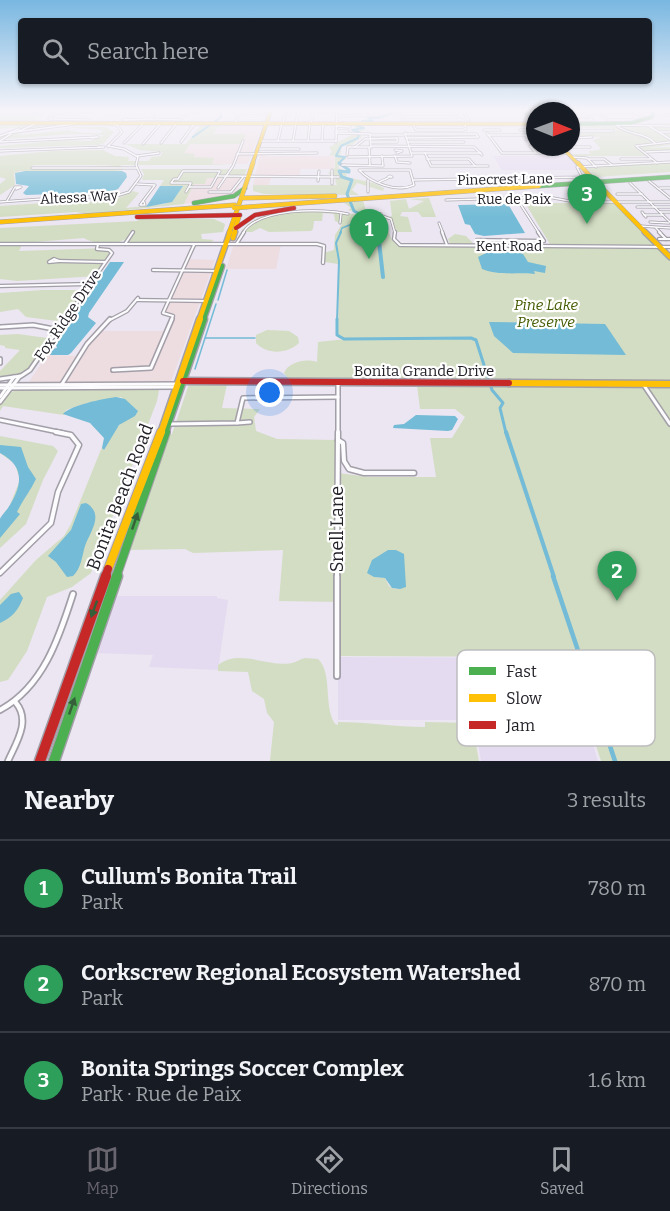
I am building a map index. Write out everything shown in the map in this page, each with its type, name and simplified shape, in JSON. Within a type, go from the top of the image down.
[{"type":"main road","points":[[231,244],[237,214],[246,198],[248,177],[260,146]]},
{"type":"main road","points":[[573,156],[592,178],[660,243],[670,257]]},
{"type":"main road","points":[[236,228],[243,219],[260,214],[364,196],[670,176]]},
{"type":"main road","points":[[0,223],[107,214],[227,198],[241,194],[246,198],[342,199]]},
{"type":"main road","points":[[246,198],[342,199]]},
{"type":"main road","points":[[107,214],[260,214]]},
{"type":"main road","points":[[94,218],[225,217],[237,214]]},
{"type":"main road","points":[[0,223],[237,214]]},
{"type":"main road","points":[[231,244],[237,214]]},
{"type":"main road","name":"Bonita Beach Road","points":[[54,761],[169,424],[206,301],[231,244]]},
{"type":"main road","name":"Bonita Grande Drive","points":[[180,384],[338,382],[670,384]]},
{"type":"main road","name":"Bonita Beach Road","points":[[40,761],[129,511],[180,384]]},
{"type":"street","points":[[109,146],[108,147],[124,149],[137,156],[153,154]]},
{"type":"street","points":[[218,188],[241,146]]},
{"type":"street","points":[[495,146],[501,153],[526,153]]},
{"type":"street","points":[[639,146],[636,146],[658,163]]},
{"type":"street","points":[[0,152],[98,147]]},
{"type":"street","points":[[348,156],[348,147],[389,147],[410,155],[425,153],[481,155]]},
{"type":"street","points":[[355,147],[355,165]]},
{"type":"street","points":[[362,147],[363,155]]},
{"type":"street","points":[[370,147],[370,165]]},
{"type":"street","points":[[389,147],[390,154]]},
{"type":"street","points":[[355,156],[382,156],[409,147],[474,147],[484,161]]},
{"type":"street","points":[[395,151],[397,162],[410,164],[409,147]]},
{"type":"street","points":[[580,150],[590,147]]},
{"type":"street","points":[[516,148],[520,153]]},
{"type":"street","points":[[238,154],[299,149]]},
{"type":"street","points":[[342,155],[390,154],[406,149],[410,155]]},
{"type":"street","points":[[644,152],[670,151]]},
{"type":"street","points":[[258,153],[318,153]]},
{"type":"street","points":[[425,153],[431,166],[488,166]]},
{"type":"street","name":"Altessa Way","points":[[0,201],[113,197],[128,193],[137,185],[141,176],[137,167],[137,156]]},
{"type":"street","points":[[342,165],[383,166],[382,156]]},
{"type":"street","points":[[580,156],[589,159],[604,159],[612,165]]},
{"type":"street","points":[[427,159],[469,159],[475,166]]},
{"type":"street","points":[[589,159],[597,167]]},
{"type":"street","points":[[621,159],[653,159]]},
{"type":"street","points":[[582,167],[670,162]]},
{"type":"street","points":[[32,168],[137,167]]},
{"type":"street","name":"Pinecrest Lane","points":[[368,180],[406,188],[414,186],[412,180],[526,180],[578,177],[582,176],[576,168],[582,167]]},
{"type":"street","points":[[332,170],[332,184]]},
{"type":"street","points":[[364,196],[368,180],[359,170],[410,170],[412,180]]},
{"type":"street","points":[[186,192],[189,187],[192,183],[171,183],[174,179],[178,179],[183,171],[220,171],[212,187],[189,187]]},
{"type":"street","points":[[318,181],[320,171]]},
{"type":"street","points":[[218,177],[339,177]]},
{"type":"street","points":[[225,177],[248,177]]},
{"type":"street","points":[[209,192],[231,192],[248,177]]},
{"type":"street","points":[[379,182],[388,178]]},
{"type":"street","points":[[649,182],[670,197]]},
{"type":"street","points":[[630,183],[670,223]]},
{"type":"street","points":[[137,185],[155,185],[144,202]]},
{"type":"street","points":[[658,188],[670,188]]},
{"type":"street","points":[[7,200],[16,189]]},
{"type":"street","points":[[617,194],[642,194]]},
{"type":"street","name":"Rue de Paix","points":[[446,200],[548,197],[575,202],[668,203]]},
{"type":"street","points":[[477,240],[544,241],[517,199]]},
{"type":"street","points":[[640,226],[645,216],[656,207],[670,207],[668,203]]},
{"type":"street","points":[[231,244],[248,224],[259,219],[299,212],[348,214]]},
{"type":"street","points":[[660,212],[670,212]]},
{"type":"street","points":[[340,223],[341,214]]},
{"type":"street","name":"Kent Road","points":[[381,214],[392,220],[394,239],[398,245],[660,243]]},
{"type":"street","points":[[645,216],[663,215]]},
{"type":"street","points":[[645,216],[670,223]]},
{"type":"street","points":[[645,216],[670,228]]},
{"type":"street","points":[[645,216],[668,239],[660,243]]},
{"type":"street","points":[[439,223],[447,245]]},
{"type":"street","points":[[124,244],[133,232]]},
{"type":"street","points":[[660,243],[670,246]]},
{"type":"street","points":[[0,244],[323,244],[323,263]]},
{"type":"street","name":"Fox Ridge Drive","points":[[10,386],[20,376],[30,371],[112,251],[97,249],[98,244]]},
{"type":"street","points":[[114,370],[151,368],[173,316],[163,313],[195,244]]},
{"type":"street","points":[[59,261],[105,262]]},
{"type":"street","points":[[153,270],[219,270]]},
{"type":"street","points":[[0,286],[88,284]]},
{"type":"street","points":[[61,386],[93,336],[109,320],[130,310],[137,300],[206,301]]},
{"type":"street","points":[[0,328],[4,322]]},
{"type":"street","points":[[0,328],[33,325],[59,330]]},
{"type":"street","points":[[0,378],[20,376]]},
{"type":"street","points":[[1,399],[14,377]]},
{"type":"street","name":"Snell Lane","points":[[337,676],[338,382]]},
{"type":"street","name":"Bonita Grande Drive","points":[[0,386],[180,384]]},
{"type":"street","points":[[644,384],[670,424]]},
{"type":"street","points":[[237,423],[243,398],[338,397]]},
{"type":"street","points":[[0,420],[71,435],[79,445],[56,496],[51,523],[0,573]]},
{"type":"street","points":[[169,424],[250,422]]},
{"type":"street","points":[[338,440],[343,444],[344,461],[349,469],[364,473],[414,473]]},
{"type":"street","points":[[0,710],[16,703],[28,691],[49,655],[73,594]]},
{"type":"street","points":[[8,761],[24,720],[22,709],[16,703]]},
{"type":"shaded area","points":[[188,146],[255,146],[248,164],[211,164],[213,158],[197,158],[183,153]]},
{"type":"shaded area","points":[[260,154],[266,154],[266,156],[335,156],[334,169],[301,169],[299,177],[271,177],[269,185],[253,185]]},
{"type":"shaded area","points":[[493,156],[570,156],[583,170],[502,170]]},
{"type":"shaded area","points":[[244,176],[232,195],[184,204],[194,184],[207,178]]},
{"type":"shaded area","points":[[234,244],[281,244],[276,269],[226,269]]},
{"type":"shaded area","points":[[188,259],[215,260],[169,387],[25,388],[47,355],[79,356],[98,331],[166,331],[172,315],[164,312]]},
{"type":"shaded area","points":[[112,596],[217,596],[217,598],[228,600],[218,670],[149,667],[153,655],[94,653]]},
{"type":"shaded area","points":[[338,657],[457,658],[457,720],[338,720]]},
{"type":"shaded area","points":[[478,746],[593,746],[598,761],[481,761]]},
{"type":"green space","points":[[0,146],[5,146],[81,146],[0,148]]},
{"type":"green space","points":[[129,146],[189,146],[184,153],[195,154],[193,157],[214,158],[212,164],[231,165],[119,165],[123,167],[123,170],[20,171],[14,173],[15,185],[0,195],[0,184],[6,179],[0,177],[0,156],[52,151],[103,150],[115,156],[129,157],[128,161],[148,161],[152,157],[161,156],[162,152],[140,150]],"holes":[[[33,165],[119,165],[77,168],[32,167]]]},
{"type":"green space","points":[[342,146],[340,156],[347,159],[342,161],[338,168],[347,171],[346,177],[374,183],[384,188],[383,191],[357,183],[352,190],[359,195],[264,194],[253,191],[253,185],[337,185],[336,178],[328,173],[335,168],[335,156],[329,155],[332,152],[329,147],[347,146]]},
{"type":"green space","points":[[598,146],[670,147],[670,151],[644,153],[647,156],[580,156],[580,154],[590,154],[589,151],[599,150]]},
{"type":"green space","points":[[670,163],[670,172],[596,177],[587,168]]},
{"type":"green space","points":[[141,169],[247,169],[244,176],[240,178],[207,178],[205,184],[194,184],[184,204],[87,214],[76,212],[0,217],[0,206],[59,202],[110,202],[133,191],[139,193],[126,208],[165,204],[182,186],[160,186],[164,180],[142,180],[144,174]]},
{"type":"green space","points":[[429,198],[436,217],[422,217],[418,212],[402,212],[400,216],[408,217],[412,232],[396,232],[389,217],[392,216],[390,201],[406,199],[409,209],[424,201],[409,199]]},
{"type":"green space","name":"Pine Lake Preserve","points":[[363,200],[366,211],[388,222],[386,224],[391,237],[400,246],[451,245],[448,239],[455,234],[466,236],[475,245],[550,244],[525,203],[616,203],[656,245],[650,246],[661,249],[670,258],[670,383],[289,380],[284,373],[289,366],[303,361],[317,362],[318,342],[346,339],[338,338],[339,261],[338,264],[323,260],[323,253],[334,250],[335,235],[342,224],[335,221],[334,214],[323,213],[322,221],[314,221],[311,231],[269,232],[260,228],[252,232],[241,232],[250,223],[277,213],[311,212],[355,214],[348,210],[351,208],[343,202]]},
{"type":"green space","points":[[139,219],[214,219],[225,224],[223,232],[201,234],[202,239],[214,240],[211,242],[123,243],[125,239],[116,243],[104,243],[84,238],[23,243],[19,251],[110,248],[113,252],[97,276],[17,281],[0,279],[0,228],[138,221]]},
{"type":"green space","points":[[81,290],[78,299],[57,321],[26,317],[18,309],[0,312],[0,293]]},
{"type":"green space","points":[[267,330],[289,331],[298,337],[299,343],[283,351],[266,350],[256,343],[256,335]]},
{"type":"green space","points":[[18,334],[54,339],[30,371],[0,380],[0,371],[20,350],[0,345],[0,335]]},
{"type":"green space","points":[[189,384],[227,384],[222,408],[260,409],[254,417],[256,431],[277,439],[336,440],[338,443],[338,473],[369,477],[436,477],[430,438],[452,438],[465,417],[455,409],[420,409],[417,385],[670,385],[670,761],[601,761],[596,746],[655,746],[655,650],[457,650],[457,657],[340,656],[340,602],[279,601],[283,550],[193,553],[185,549],[128,550],[167,435],[172,434]],"holes":[[[378,556],[404,565],[405,587],[395,589],[389,586],[385,578],[374,577]]]},
{"type":"green space","points":[[18,390],[159,390],[157,401],[91,573],[72,587],[47,597],[27,651],[8,680],[0,682],[0,600],[36,560],[64,536],[102,447],[104,450],[116,428],[137,410],[121,397],[83,404],[66,410],[64,415],[3,406],[0,411],[0,405],[11,392]]},
{"type":"green space","points":[[0,436],[53,446],[58,451],[43,480],[26,524],[0,548],[0,519],[9,507],[20,480],[15,464],[0,453]]},
{"type":"green space","points":[[235,658],[283,664],[294,663],[305,658],[318,659],[323,665],[329,708],[335,724],[349,722],[425,727],[425,722],[457,723],[457,746],[476,746],[479,761],[270,761],[274,722],[267,713],[264,699],[252,691],[248,672],[218,671],[218,665]]},
{"type":"water","points":[[25,171],[122,171],[127,177],[118,189],[110,192],[26,195],[23,193],[29,186],[16,184],[15,173]]},
{"type":"water","points":[[160,186],[183,186],[172,202],[146,207]]},
{"type":"water","points":[[508,204],[525,233],[484,236],[475,234],[470,225],[465,224],[458,205]]},
{"type":"water","points":[[507,250],[523,254],[528,262],[546,266],[545,273],[534,271],[535,274],[501,273],[482,269],[478,257],[490,251],[500,253]]},
{"type":"water","points":[[110,262],[124,262],[89,313],[88,317],[96,323],[68,355],[47,355],[51,349],[57,348],[55,343]]},
{"type":"water","points":[[489,322],[605,324],[626,355],[513,353],[494,336]]},
{"type":"water","points":[[116,397],[125,399],[138,411],[135,416],[119,425],[104,450],[102,448],[104,438],[90,423],[63,414],[80,405]]},
{"type":"water","points":[[416,415],[455,416],[458,419],[452,430],[448,431],[393,428],[394,425],[404,424]]},
{"type":"water","points":[[0,445],[21,447],[28,467],[36,479],[17,512],[20,514],[0,538],[0,519],[13,500],[19,478],[14,464],[0,453]]},
{"type":"water","points":[[86,503],[95,512],[94,523],[78,570],[73,576],[67,577],[56,562],[48,556],[71,530],[81,504]]},
{"type":"water","points":[[388,550],[396,550],[404,554],[406,587],[392,588],[385,578],[374,577],[367,573],[372,560]]},
{"type":"water","points":[[19,592],[23,598],[19,607],[0,623],[0,605],[11,594]]},
{"type":"waterway","points":[[339,163],[345,157],[336,156],[342,146]]},
{"type":"waterway","points":[[339,163],[349,170],[349,172],[339,171],[342,177],[352,180],[347,194],[354,211],[377,222],[378,233]]},
{"type":"waterway","points":[[340,233],[342,228],[352,224],[359,215]]},
{"type":"waterway","points":[[337,321],[339,261],[336,243],[341,232]]},
{"type":"waterway","points":[[378,232],[383,277]]},
{"type":"waterway","points":[[218,300],[227,270]]},
{"type":"waterway","points":[[205,338],[216,304]]},
{"type":"waterway","points":[[337,321],[337,335],[344,339],[471,338],[476,340],[492,390],[503,403],[500,408],[506,433]]},
{"type":"waterway","points":[[195,369],[205,338]]},
{"type":"waterway","points":[[205,338],[255,338]]},
{"type":"waterway","points":[[506,432],[554,577]]},
{"type":"waterway","points":[[553,576],[578,650]]},
{"type":"waterway","points":[[610,746],[615,761]]},
{"type":"traffic: fast","points":[[539,186],[670,177]]},
{"type":"traffic: fast","points":[[194,203],[234,196],[245,188]]},
{"type":"traffic: fast","points":[[54,761],[222,266]]},
{"type":"traffic: slow","points":[[235,216],[259,146]]},
{"type":"traffic: slow","points":[[571,156],[592,178]]},
{"type":"traffic: slow","points":[[598,184],[670,257]]},
{"type":"traffic: slow","points":[[247,207],[539,186]]},
{"type":"traffic: slow","points":[[242,198],[335,196]]},
{"type":"traffic: slow","points":[[0,222],[235,205]]},
{"type":"traffic: slow","points":[[234,208],[247,207]]},
{"type":"traffic: slow","points":[[108,569],[162,430],[235,216]]},
{"type":"traffic: slow","points":[[233,238],[239,216]]},
{"type":"traffic: slow","points":[[509,383],[670,384]]},
{"type":"traffic: jam","points":[[592,178],[598,184]]},
{"type":"traffic: jam","points":[[236,228],[241,222],[255,215],[294,208]]},
{"type":"traffic: jam","points":[[137,217],[240,215]]},
{"type":"traffic: jam","points":[[183,381],[509,383]]},
{"type":"traffic: jam","points":[[40,761],[108,569]]},
{"type":"place","name":"Bonita Springs Soccer Complex","points":[[587,224]]},
{"type":"place","name":"Cullum's Bonita Trail","points":[[369,259]]},
{"type":"place","name":"Corkscrew Regional Ecosystem Watershed","points":[[617,601]]}]
